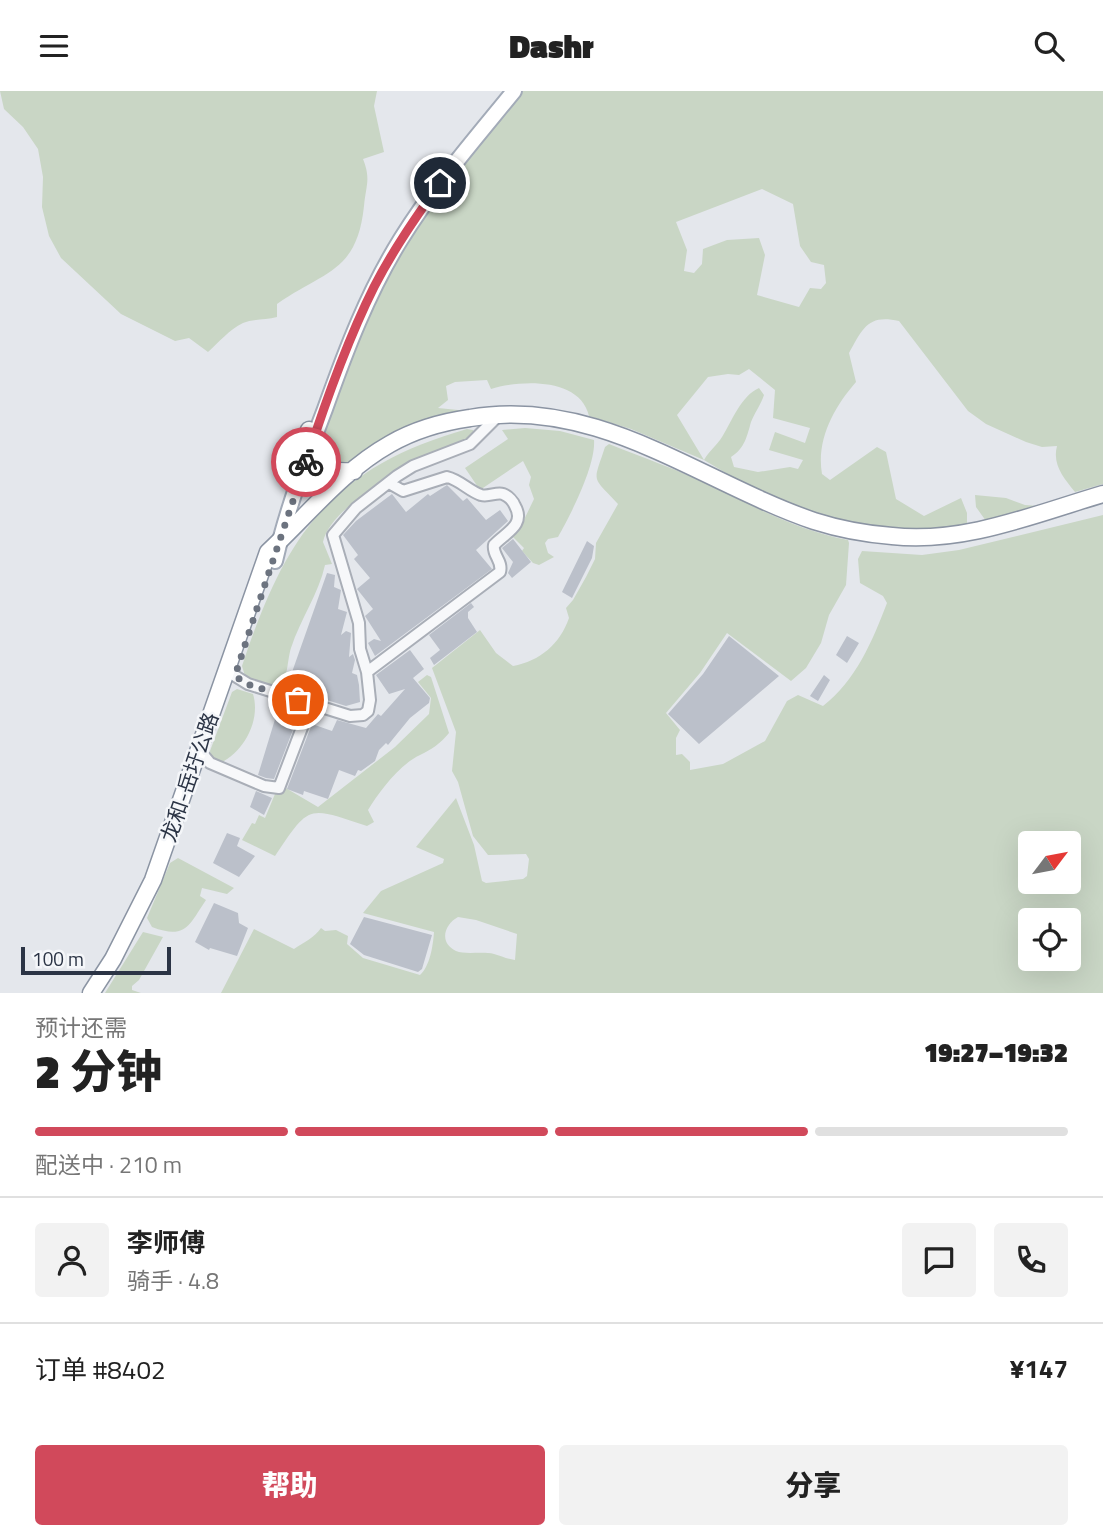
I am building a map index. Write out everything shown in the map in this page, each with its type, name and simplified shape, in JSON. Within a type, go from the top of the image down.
[{"type":"highway","points":[[274,551],[322,496],[391,443],[439,423],[524,414],[566,419],[618,434],[687,462],[802,516],[864,533],[907,537],[962,533],[1014,521],[1103,494]]},
{"type":"highway","points":[[496,417],[549,422],[606,437],[639,449],[768,509],[813,526],[873,540],[925,542],[962,539],[1015,527],[1103,501]]},
{"type":"highway","points":[[311,435],[319,462],[324,468],[341,472],[359,470]]},
{"type":"highway","name":"龙和-岳圩公路","points":[[101,993],[140,925],[171,852],[235,676],[274,551]]},
{"type":"highway","name":"龙和-岳圩公路","points":[[92,993],[113,960],[153,880],[274,551]]},
{"type":"main road","points":[[274,551],[354,311],[396,232],[435,178],[505,91]]},
{"type":"main road","points":[[311,435],[361,315],[401,238],[440,183],[514,91]]},
{"type":"street","points":[[235,676],[247,684],[350,716],[363,715],[370,706],[367,672],[360,649],[357,615],[333,535],[356,508],[389,483],[413,466],[470,444],[496,417]]},
{"type":"street","points":[[367,672],[500,572],[494,545],[516,525],[518,515],[516,507],[501,493],[482,495],[453,478],[447,477],[403,491],[389,483]]},
{"type":"street","points":[[205,757],[210,763],[264,786],[279,788],[311,704]]},
{"type":"green space","points":[[0,91],[377,91],[374,106],[384,152],[363,159],[367,182],[360,228],[346,258],[336,268],[277,304],[277,317],[243,323],[208,352],[189,338],[175,341],[121,314],[61,258],[49,236],[42,207],[43,177],[38,149],[23,127],[4,109]]},
{"type":"green space","points":[[523,91],[1103,91],[1103,484],[1075,492],[1058,465],[1057,446],[1042,447],[1026,442],[986,424],[968,411],[899,321],[889,319],[873,321],[868,325],[849,353],[856,382],[828,425],[822,449],[822,474],[830,480],[877,447],[886,452],[896,499],[924,516],[961,498],[967,513],[967,525],[962,528],[882,531],[807,513],[741,482],[704,460],[631,429],[589,416],[583,403],[562,388],[532,383],[491,389],[487,380],[455,382],[446,386],[448,400],[438,408],[468,411],[422,422],[354,461],[345,464],[329,462],[321,450],[321,434],[386,280],[438,194]],"holes":[[[762,189],[793,204],[800,246],[811,262],[824,265],[826,283],[821,289],[810,288],[799,307],[757,295],[765,255],[759,238],[727,240],[703,249],[702,264],[694,273],[684,271],[687,250],[676,222]],[[749,369],[775,390],[773,418],[810,428],[805,443],[775,432],[769,450],[803,460],[798,469],[790,467],[758,472],[734,467],[731,457],[745,441],[764,395],[759,388],[742,403],[722,437],[704,460],[677,415],[708,377],[739,375]]]},
{"type":"green space","points":[[525,428],[560,431],[594,440],[587,476],[576,503],[558,537],[548,539],[545,543],[548,553],[554,557],[539,565],[533,563],[522,551],[524,548],[510,534],[520,528],[534,499],[529,485],[531,477],[523,461],[480,490],[465,468],[508,439],[502,430]]},
{"type":"green space","points":[[467,429],[473,430],[475,436],[412,466],[345,509],[331,525],[323,542],[332,564],[325,565],[299,627],[281,686],[278,689],[245,676],[242,666],[276,580],[296,544],[319,513],[347,487],[380,464],[420,445]]},
{"type":"green space","points":[[609,444],[661,464],[779,518],[848,540],[849,543],[846,585],[829,615],[821,643],[806,668],[791,681],[727,633],[700,673],[666,713],[680,730],[676,738],[676,755],[682,754],[690,762],[690,770],[723,764],[765,741],[787,701],[798,695],[823,706],[845,684],[869,646],[887,603],[883,596],[860,583],[858,559],[862,551],[922,555],[959,550],[1103,515],[1103,993],[221,993],[254,929],[294,949],[321,928],[325,931],[336,930],[348,936],[347,944],[363,958],[420,975],[429,961],[434,932],[363,913],[381,891],[443,863],[444,859],[416,847],[456,798],[474,845],[482,881],[486,883],[523,879],[527,876],[529,859],[526,854],[488,855],[473,836],[458,782],[452,771],[456,732],[432,668],[480,630],[496,653],[513,666],[532,660],[548,650],[560,636],[569,618],[566,608],[595,559],[596,543],[618,504],[599,483],[598,467],[605,447]],"holes":[[[458,917],[476,920],[517,934],[515,960],[490,953],[464,953],[450,947],[445,933]]]},
{"type":"green space","points":[[975,495],[1006,498],[1025,505],[1039,506],[986,521],[976,507]]},
{"type":"green space","points":[[427,675],[431,677],[449,733],[436,746],[412,759],[390,779],[368,810],[374,822],[367,826],[332,815],[312,814],[296,827],[275,856],[242,840],[259,815],[265,818],[275,794],[284,787],[318,807],[395,747],[429,714],[431,698],[418,682]]},
{"type":"green space","points":[[237,689],[253,694],[255,714],[243,743],[229,758],[220,763],[211,758],[210,751],[232,692]]},
{"type":"green space","points":[[178,858],[234,888],[227,894],[202,888],[200,896],[206,900],[190,923],[180,931],[163,931],[152,927],[147,918],[170,863]]},
{"type":"green space","points":[[143,932],[163,937],[139,980],[132,986],[132,990],[141,993],[105,993]]},
{"type":"building","points":[[447,485],[463,501],[467,498],[486,520],[500,510],[508,521],[476,550],[492,569],[375,656],[368,643],[374,639],[381,641],[365,616],[373,609],[357,589],[370,578],[354,559],[358,555],[343,535],[356,521],[392,494],[406,512],[428,494],[430,496]]},
{"type":"building","points":[[513,539],[531,562],[512,578],[508,573],[513,562],[502,548]]},
{"type":"building","points":[[587,541],[594,546],[592,558],[572,598],[562,592]]},
{"type":"building","points":[[327,573],[335,575],[334,587],[341,590],[338,609],[347,612],[341,635],[346,631],[351,633],[349,657],[353,654],[355,660],[352,673],[357,675],[359,685],[360,702],[346,706],[314,696],[317,684],[291,675]]},
{"type":"building","points":[[471,603],[474,607],[468,612],[468,618],[477,632],[434,665],[430,658],[440,650],[429,635]]},
{"type":"building","points":[[729,636],[779,676],[699,744],[668,714],[703,674]]},
{"type":"building","points":[[847,636],[859,643],[847,663],[836,655]]},
{"type":"building","points":[[410,650],[424,669],[413,678],[430,698],[429,703],[410,718],[388,745],[386,743],[379,750],[375,761],[361,771],[358,770],[355,776],[339,770],[328,799],[287,789],[312,724],[332,731],[337,720],[366,728],[378,714],[381,716],[405,689],[389,694],[376,675]]},
{"type":"building","points":[[824,675],[830,680],[818,701],[810,696]]},
{"type":"building","points":[[280,703],[301,709],[274,779],[266,778],[258,775]]},
{"type":"building","points":[[256,791],[272,798],[264,815],[250,807]]},
{"type":"building","points":[[227,833],[240,838],[237,846],[255,856],[239,877],[213,863]]},
{"type":"building","points":[[214,903],[238,913],[239,923],[248,928],[237,956],[210,948],[209,950],[195,942]]},
{"type":"building","points":[[364,917],[432,935],[422,969],[418,972],[364,955],[350,944]]},
{"type":"way so far","points":[[298,700],[247,684],[235,676],[264,586],[275,561],[283,524],[306,462]]},
{"type":"route","points":[[306,462],[339,368],[374,287],[401,238],[440,183]]}]
